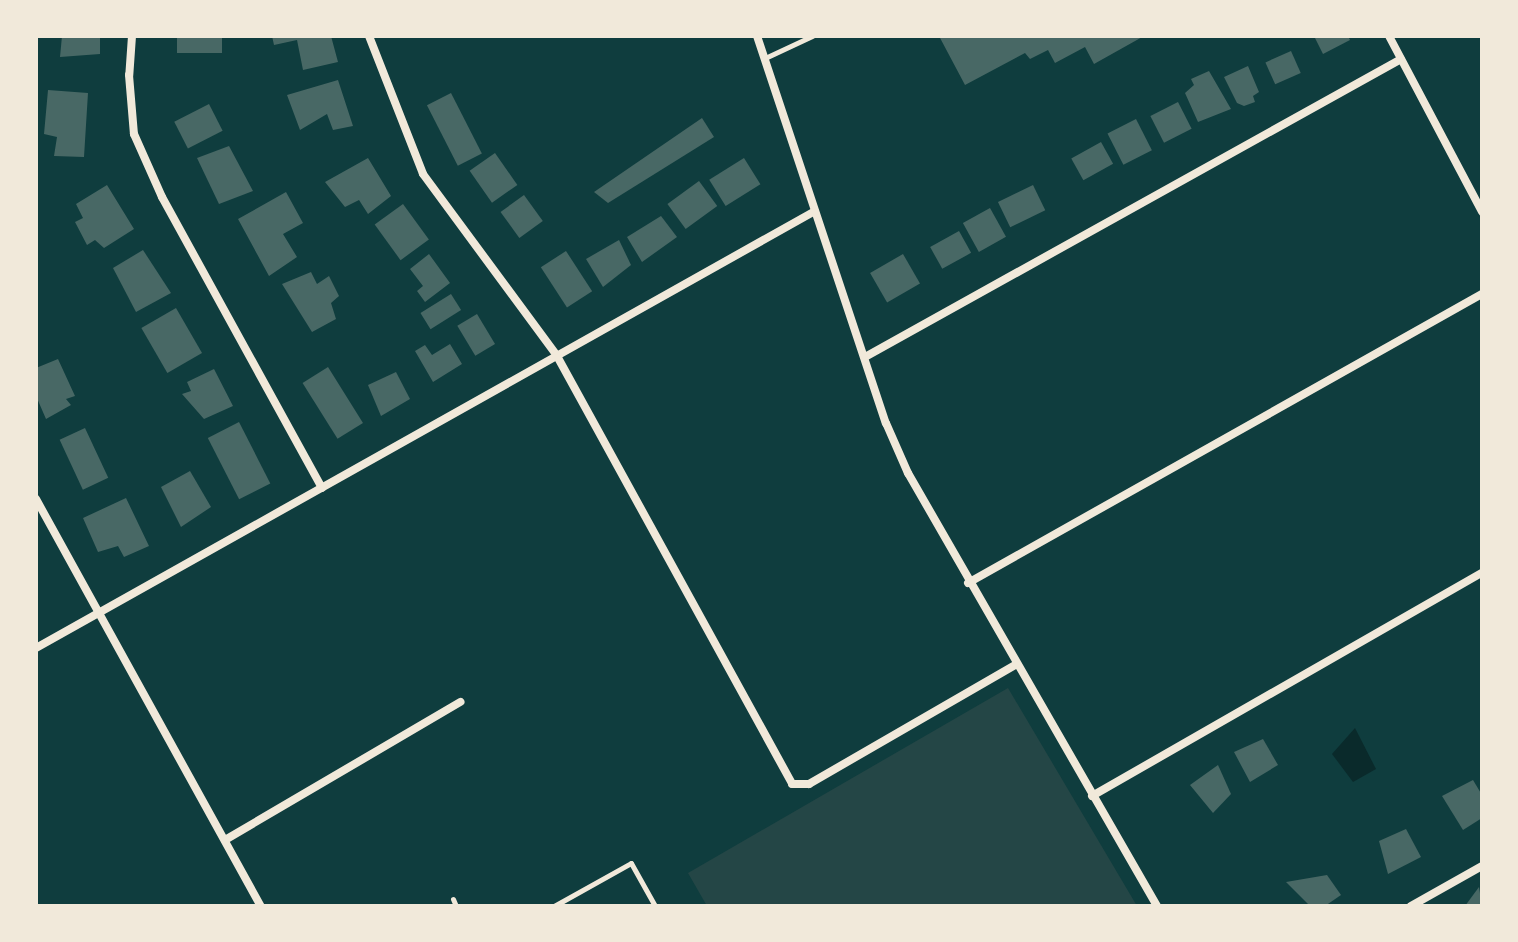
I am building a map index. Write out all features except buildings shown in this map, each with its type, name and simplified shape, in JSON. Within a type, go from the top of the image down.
[{"type":"street","points":[[132,36],[129,75],[134,134],[162,197],[322,488]]},
{"type":"street","points":[[369,36],[423,174],[557,356],[792,784],[809,784],[1015,665]]},
{"type":"street","points":[[757,36],[865,357],[908,473],[1015,665],[1157,906]]},
{"type":"street","points":[[1389,36],[1482,212]]},
{"type":"street","points":[[865,357],[1401,59]]},
{"type":"street","points":[[36,648],[815,211]]},
{"type":"street","points":[[968,583],[1482,294]]},
{"type":"street","points":[[36,499],[261,906]]},
{"type":"street","points":[[1092,796],[1482,573]]},
{"type":"street","points":[[225,840],[460,702]]},
{"type":"street","points":[[1411,906],[1482,866]]},
{"type":"lane","points":[[765,58],[812,36]]},
{"type":"lane","points":[[554,906],[631,863],[655,906]]},
{"type":"lane","points":[[453,899],[456,906]]},
{"type":"shaded area","points":[[1008,688],[1137,906],[707,906],[688,873]]},
{"type":"shaded area","points":[[1355,728],[1376,769],[1353,782],[1332,754]]}]
